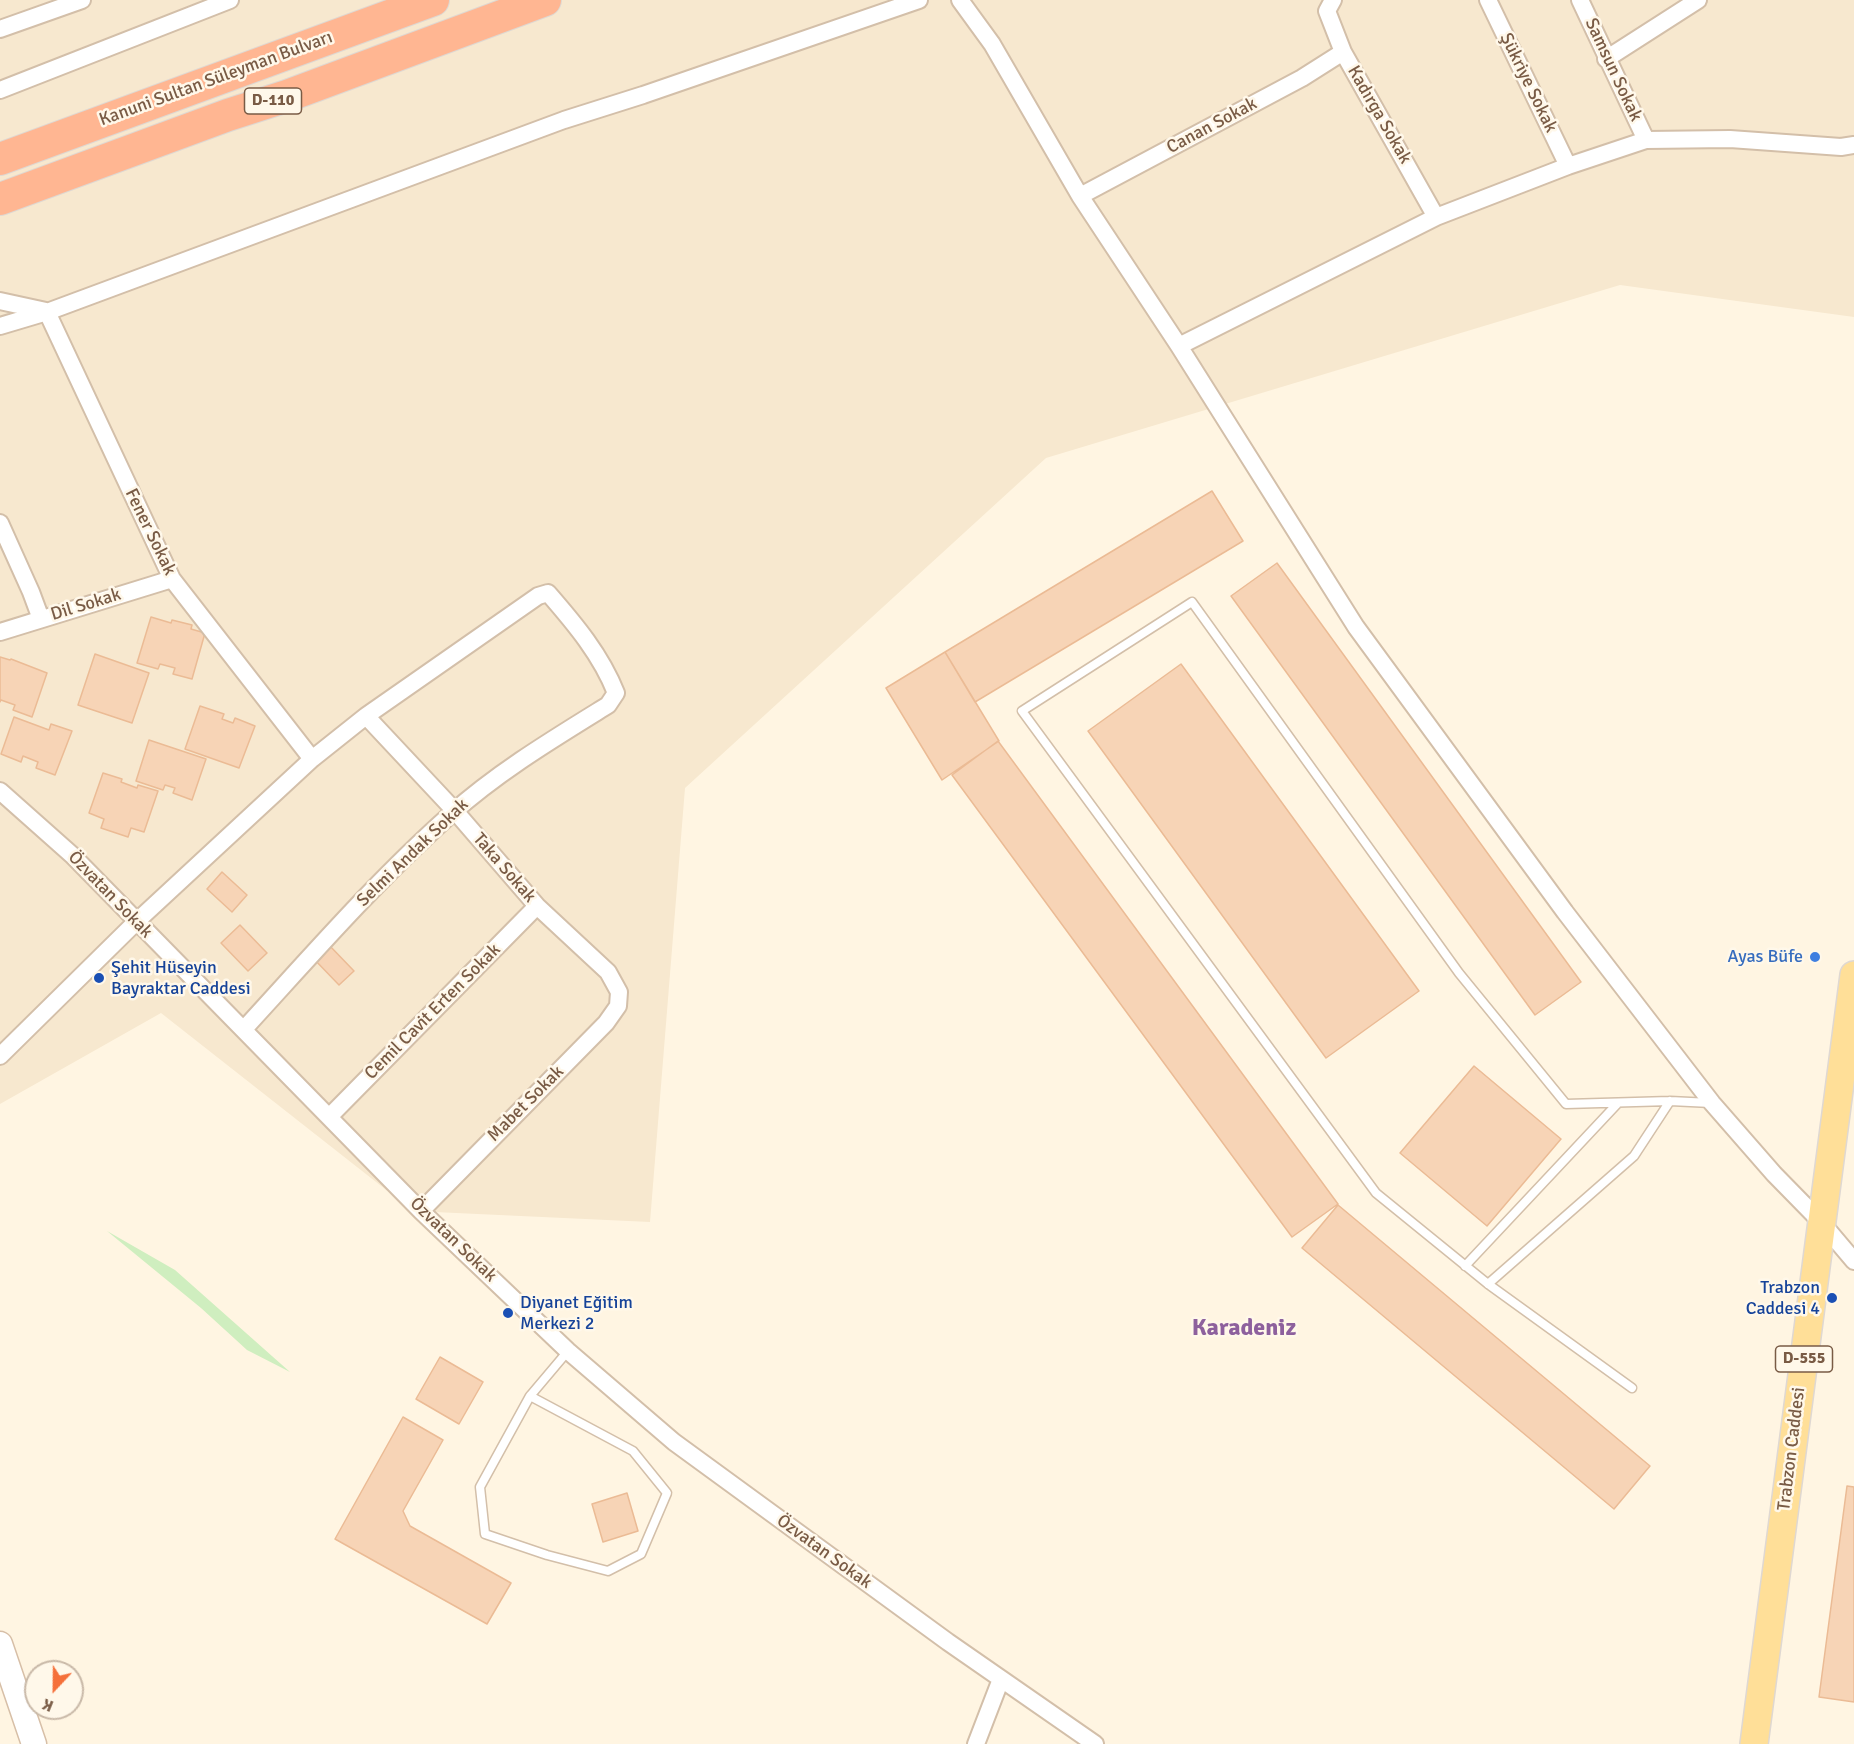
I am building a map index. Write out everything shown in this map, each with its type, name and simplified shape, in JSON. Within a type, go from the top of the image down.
[{"type":"highway","name":"Kanuni Sultan Süleyman Bulvarı","points":[[0,159],[433,0]]},
{"type":"highway","name":"Kanuni Sultan Süleyman Bulvarı","points":[[0,199],[545,0]]},
{"type":"main road","name":"Trabzon Caddesi","points":[[1754,1744],[1854,975]]},
{"type":"street","points":[[0,29],[62,3],[82,0]]},
{"type":"street","points":[[0,90],[230,0]]},
{"type":"street","points":[[0,326],[46,312],[564,120],[919,0]]},
{"type":"street","points":[[960,0],[992,44],[1080,196],[1179,346],[1356,627],[1565,912],[1712,1103],[1854,1261]]},
{"type":"street","name":"Şükriye Sokak","points":[[1488,0],[1568,166]]},
{"type":"street","name":"Samsun Sokak","points":[[1580,0],[1646,140]]},
{"type":"street","points":[[1606,59],[1698,0]]},
{"type":"street","name":"Kadırga Sokak","points":[[1330,5],[1343,52],[1436,217]]},
{"type":"street","name":"Canan Sokak","points":[[1080,196],[1302,78],[1343,52]]},
{"type":"street","points":[[1179,346],[1436,217],[1568,166],[1646,140],[1730,139],[1841,147],[1854,145]]},
{"type":"street","points":[[0,301],[46,312]]},
{"type":"street","name":"Fener Sokak","points":[[46,312],[172,579],[312,759]]},
{"type":"street","points":[[0,523],[41,619]]},
{"type":"street","name":"Dil Sokak","points":[[0,632],[172,579]]},
{"type":"street","name":"Selmi Andak Sokak","points":[[244,1029],[349,914],[455,811],[510,766],[608,705],[616,693],[606,669],[570,618],[548,593],[538,596],[366,716]]},
{"type":"street","points":[[0,1056],[136,922],[312,759],[366,716]]},
{"type":"street","name":"Taka Sokak","points":[[366,716],[455,811],[537,906],[608,972],[619,992]]},
{"type":"street","name":"Özvatan Sokak","points":[[0,791],[72,855],[421,1211],[568,1351],[674,1442],[1001,1679],[1095,1744]]},
{"type":"street","name":"Cemil Cavit Erten Sokak","points":[[329,1117],[537,906]]},
{"type":"street","name":"Mabet Sokak","points":[[421,1211],[606,1023],[618,1006],[619,992]]},
{"type":"street","points":[[0,1644],[34,1744]]},
{"type":"street","points":[[976,1744],[1001,1679]]},
{"type":"lane","points":[[1632,1388],[1488,1284],[1376,1193],[1022,711],[1192,602],[1459,973],[1566,1104],[1670,1101],[1712,1103]]},
{"type":"lane","points":[[1488,1284],[1634,1156],[1670,1101]]},
{"type":"lane","points":[[1466,1266],[1618,1103]]},
{"type":"lane","points":[[530,1396],[633,1451],[667,1493],[641,1554],[608,1571],[547,1555],[485,1534],[480,1487],[530,1396],[568,1351]]},
{"type":"shaded area","points":[[0,0],[1854,0],[1854,317],[1620,285],[1046,458],[685,788],[650,1222],[413,1211],[161,1013],[0,1104]]},
{"type":"green space","points":[[107,1231],[175,1270],[290,1372],[247,1350],[201,1308]]},
{"type":"building","points":[[1212,491],[1243,541],[975,702],[945,652]]},
{"type":"building","points":[[1277,563],[1581,982],[1535,1015],[1231,596]]},
{"type":"building","points":[[151,617],[171,623],[172,620],[192,625],[191,629],[205,633],[192,679],[173,674],[175,668],[160,664],[158,669],[137,663]]},
{"type":"building","points":[[945,652],[999,741],[942,780],[886,688]]},
{"type":"building","points":[[95,654],[149,673],[132,723],[78,705]]},
{"type":"building","points":[[0,657],[47,673],[32,717],[13,710],[15,705],[1,700],[0,702]]},
{"type":"building","points":[[1181,664],[1419,991],[1326,1058],[1088,731]]},
{"type":"building","points":[[200,706],[224,714],[222,719],[233,723],[235,718],[255,726],[239,768],[185,749]]},
{"type":"building","points":[[14,717],[49,730],[51,724],[72,731],[55,775],[36,768],[38,762],[23,756],[21,762],[1,754]]},
{"type":"building","points":[[149,740],[206,759],[192,800],[173,793],[175,788],[165,785],[163,790],[136,781]]},
{"type":"building","points":[[998,741],[1338,1204],[1292,1237],[952,775]]},
{"type":"building","points":[[103,773],[122,779],[121,782],[137,788],[138,785],[158,791],[144,832],[131,828],[128,837],[101,828],[104,819],[89,813]]},
{"type":"building","points":[[222,872],[247,895],[232,912],[207,889]]},
{"type":"building","points":[[240,925],[267,953],[248,971],[221,943]]},
{"type":"building","points":[[328,944],[354,971],[339,985],[313,958]]},
{"type":"building","points":[[1474,1066],[1561,1139],[1487,1226],[1400,1153]]},
{"type":"building","points":[[1338,1205],[1650,1466],[1614,1509],[1302,1248]]},
{"type":"building","points":[[440,1357],[483,1382],[459,1424],[416,1399]]},
{"type":"building","points":[[403,1417],[443,1440],[403,1511],[410,1526],[511,1583],[487,1624],[335,1539]]},
{"type":"building","points":[[1847,1486],[1854,1487],[1854,1702],[1819,1697]]},
{"type":"building","points":[[627,1493],[638,1531],[603,1542],[592,1504]]},
{"type":"place","name":"Ayas Büfe","points":[[1815,957]]},
{"type":"place","name":"Şehit Hüseyin Bayraktar Caddesi","points":[[99,978]]},
{"type":"place","name":"Trabzon Caddesi 4","points":[[1832,1298]]},
{"type":"place","name":"Diyanet Eğitim Merkezi 2","points":[[508,1313]]},
{"type":"district","name":"Karadeniz","points":[[1244,1329]]}]
